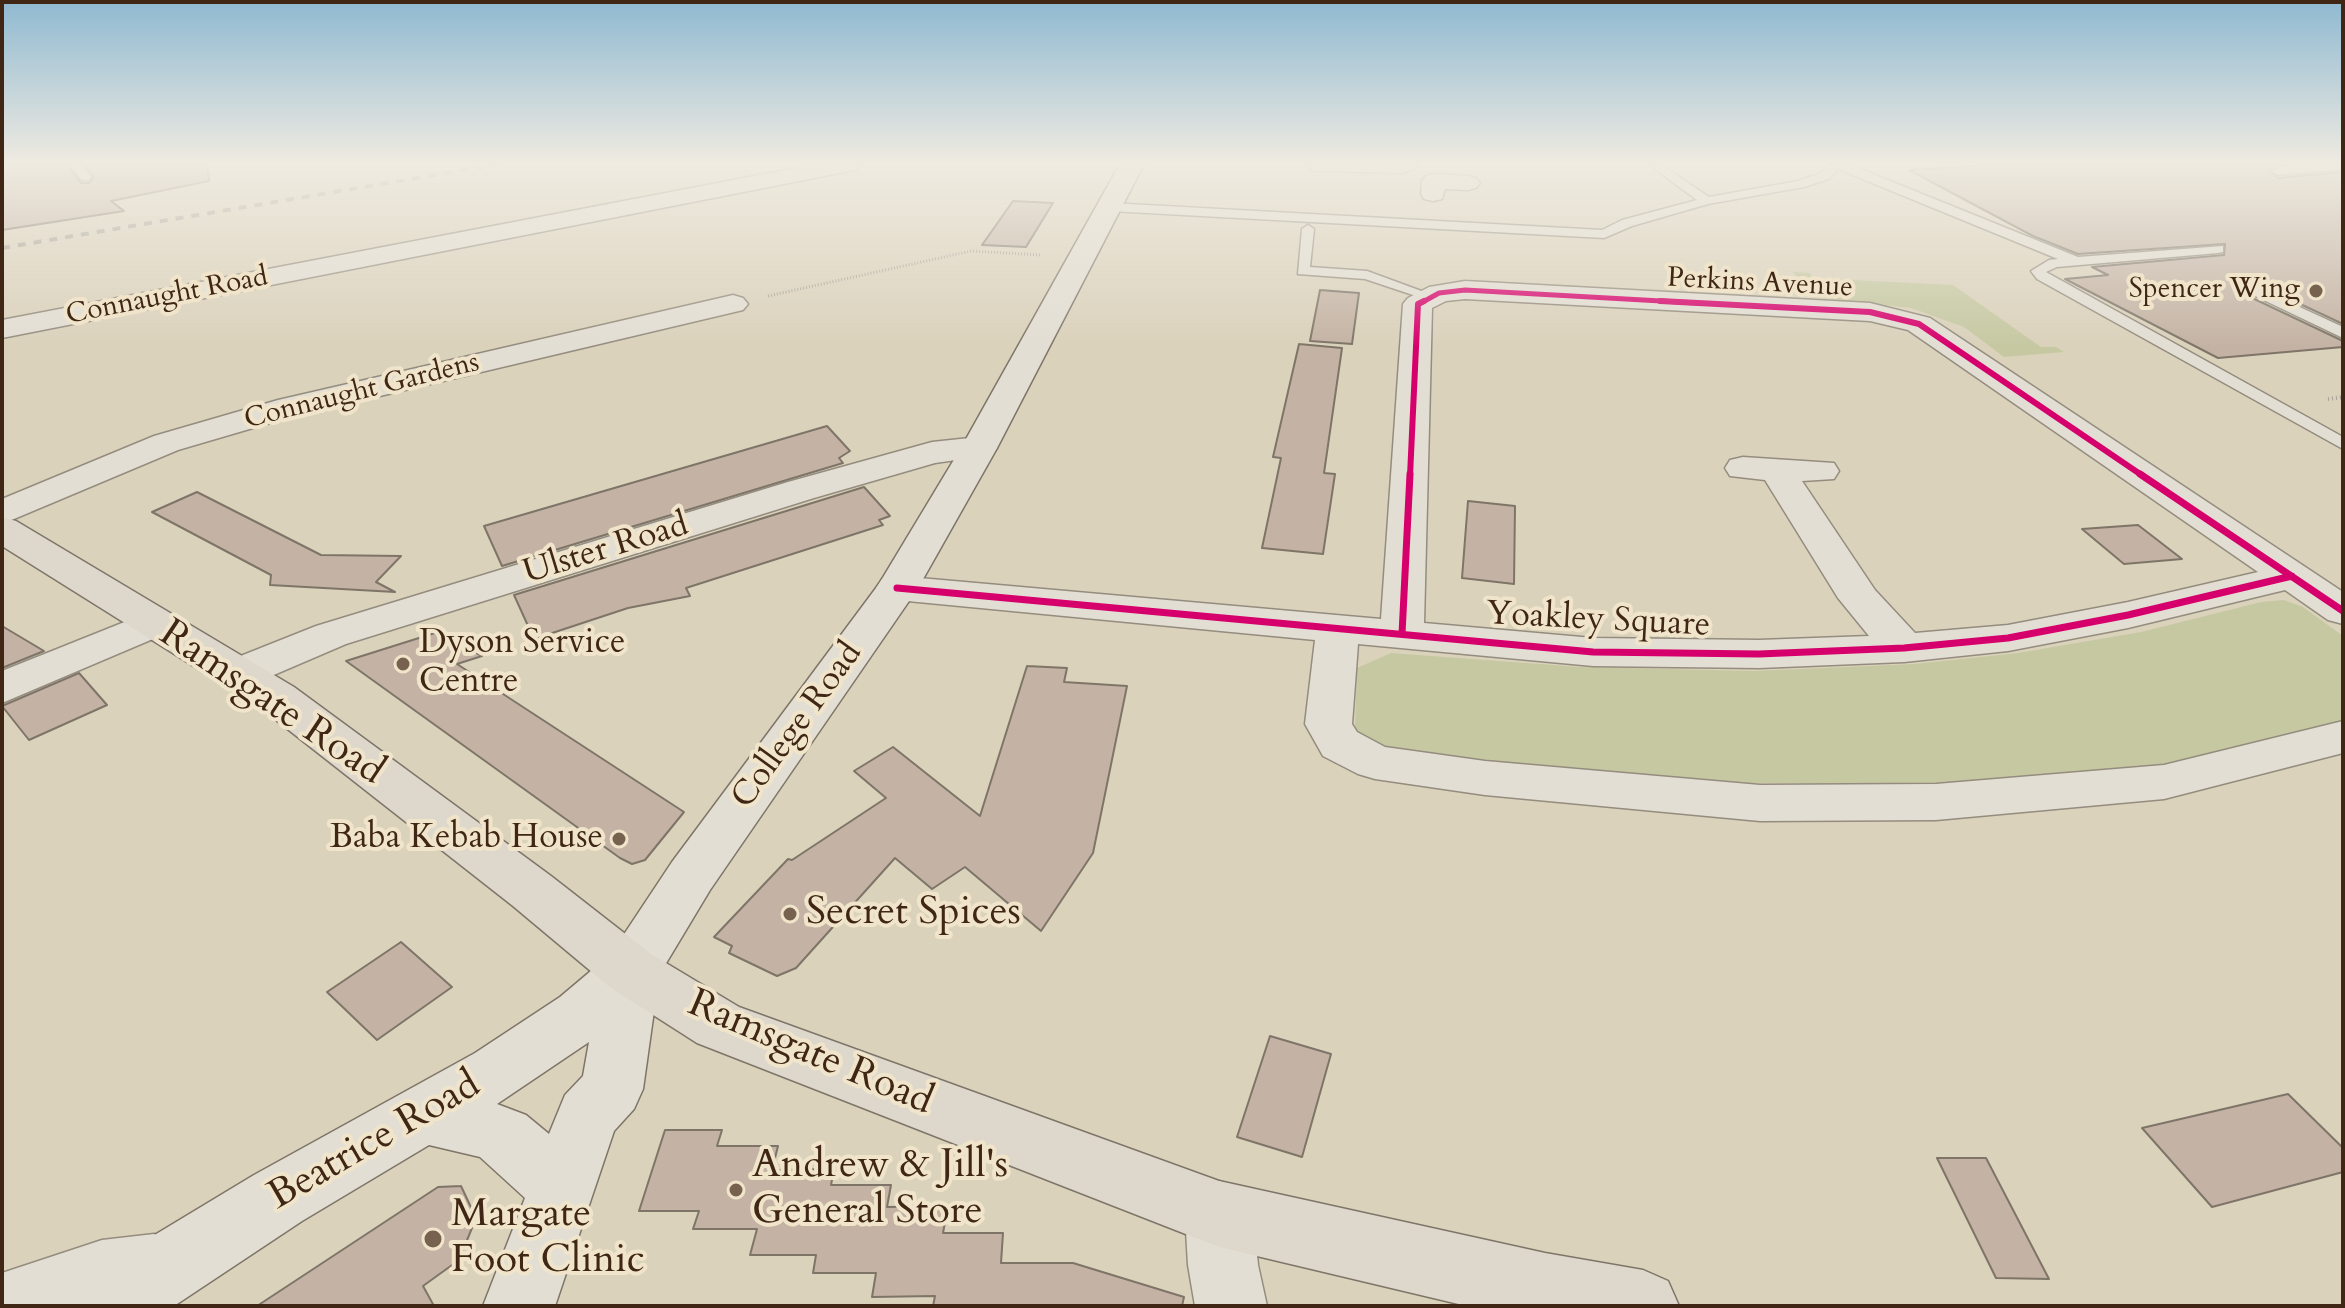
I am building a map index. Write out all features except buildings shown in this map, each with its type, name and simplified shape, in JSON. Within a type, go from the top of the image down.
[{"type":"main road","name":"Ramsgate Road","points":[[2,529],[152,624],[197,646],[278,698],[521,882],[631,971],[718,1025],[1219,1214],[1545,1289],[1643,1306]]},
{"type":"street","name":"Connaught Road","points":[[2,329],[536,225]]},
{"type":"street","name":"College Road","points":[[519,1306],[588,1115],[612,1089],[631,971],[691,876],[897,588],[979,448],[1100,225]]},
{"type":"street","name":"Perkins Avenue","points":[[1428,296],[1465,290],[1870,312],[1905,319],[1931,329],[2343,611]]},
{"type":"street","points":[[1402,634],[1418,304],[1428,296]]},
{"type":"street","name":"Connaught Gardens","points":[[2,513],[166,443],[278,410],[733,304]]},
{"type":"street","name":"Ulster Road","points":[[239,673],[331,635],[786,495],[932,453],[979,448]]},
{"type":"street","points":[[1821,471],[1760,469],[1859,598],[1904,648]]},
{"type":"street","name":"Yoakley Square","points":[[897,588],[1593,652],[1759,654],[1904,648],[2008,638],[2113,618],[2292,576]]},
{"type":"street","points":[[2,688],[152,624]]},
{"type":"street","points":[[1338,629],[1328,724],[1340,744],[1355,755],[1375,762],[1485,778],[1760,803],[1936,802],[2164,782],[2343,737]]},
{"type":"street","name":"Beatrice Road","points":[[141,1287],[278,1198],[425,1115],[581,1015],[631,971]]},
{"type":"street","points":[[425,1115],[465,1122],[503,1136],[560,1186]]},
{"type":"street","points":[[1219,1214],[1223,1265],[1231,1306]]},
{"type":"street","points":[[10,1306],[102,1275],[141,1287]]},
{"type":"lane","points":[[1425,225],[1582,234],[1604,234],[1623,225]]},
{"type":"lane","points":[[1988,225],[2075,260]]},
{"type":"lane","points":[[1308,229],[1303,271],[1367,275],[1428,296]]},
{"type":"lane","points":[[2218,249],[2075,260],[2054,263],[2038,271],[2343,444]]},
{"type":"lane","points":[[2252,289],[2343,333]]},
{"type":"path","points":[[733,304],[971,251],[1082,257]]},
{"type":"green space","points":[[1793,272],[1810,273],[1813,278],[1953,285],[2041,347],[2056,347],[2064,352],[2004,357],[1964,327],[1911,308],[1809,297]]},
{"type":"green space","points":[[2284,600],[2303,607],[2343,636],[2343,722],[2182,766],[1942,785],[1667,782],[1384,752],[1367,743],[1355,730],[1357,668],[1391,653],[1580,667],[1754,671],[1914,664],[2018,653],[2141,632],[2261,602]]},
{"type":"railway","points":[[2,248],[138,225]]},
{"type":"cycle path","points":[[1402,634],[1418,304],[1439,293],[1465,290],[1870,312],[1919,324],[2343,611]]},
{"type":"cycle path","points":[[897,588],[1593,652],[1759,654],[1904,648],[2008,638],[2128,615],[2292,576]]},
{"type":"place","name":"Spencer Wing","points":[[2316,291]]},
{"type":"place","name":"Dyson Service Centre","points":[[403,664]]},
{"type":"place","name":"Baba Kebab House","points":[[619,839]]},
{"type":"place","name":"Secret Spices","points":[[790,914]]},
{"type":"place","name":"Andrew & Jill's General Store","points":[[736,1190]]},
{"type":"place","name":"Margate Foot Clinic","points":[[433,1239]]}]
